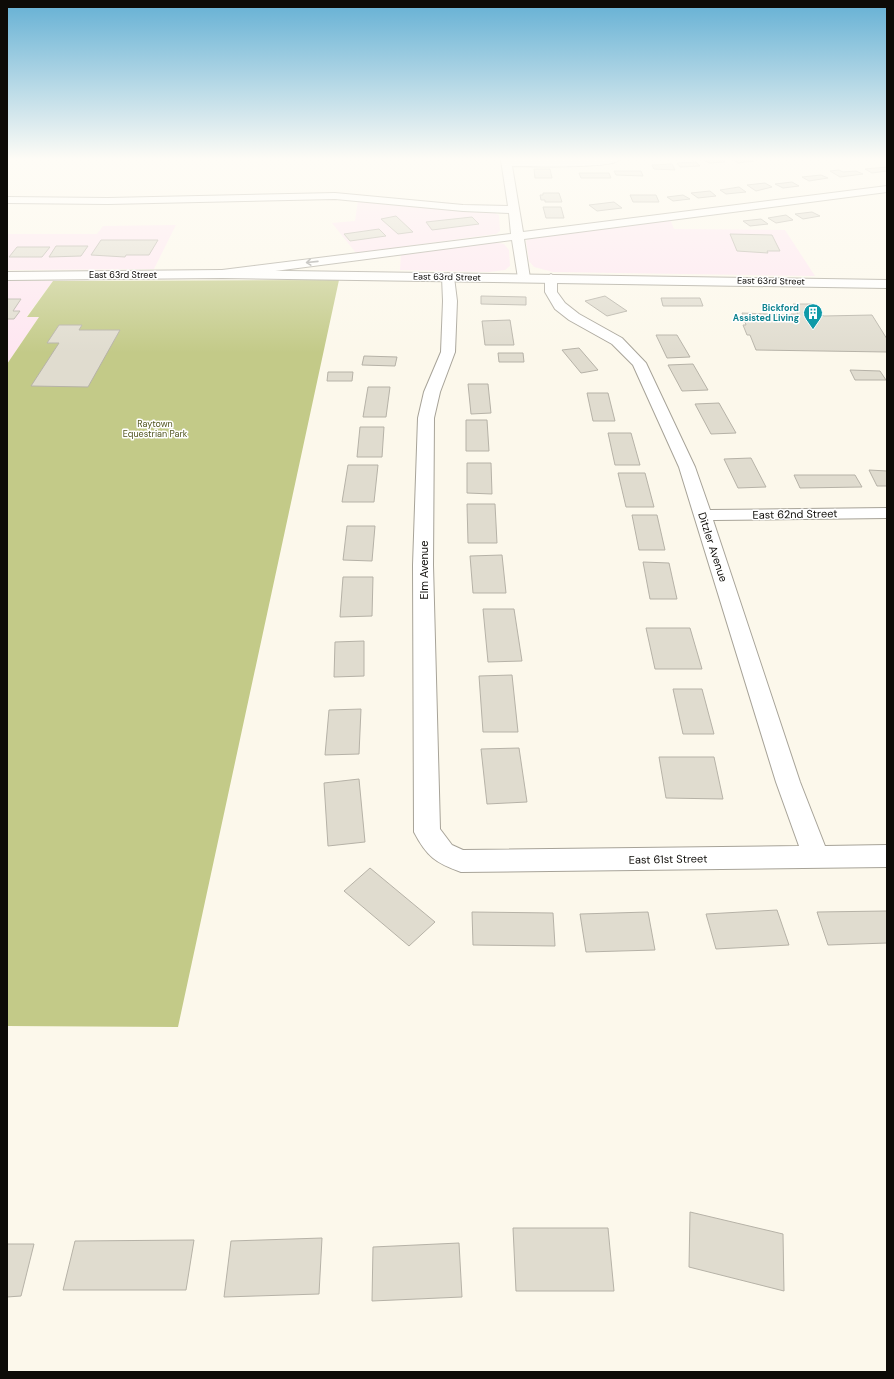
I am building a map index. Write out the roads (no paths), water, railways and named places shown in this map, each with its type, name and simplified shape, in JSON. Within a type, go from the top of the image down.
[{"type":"street","points":[[515,224],[524,278]]},
{"type":"street","points":[[222,274],[272,266],[609,224]]},
{"type":"street","name":"East 63rd Street","points":[[7,276],[222,274],[887,284]]},
{"type":"street","name":"Elm Avenue","points":[[448,277],[450,301],[448,352],[432,392],[426,418],[423,566],[427,832],[443,853],[451,856]]},
{"type":"street","name":"Ditzler Avenue","points":[[550,278],[551,292],[560,306],[574,317],[617,341],[639,363],[687,467],[704,515],[788,782],[816,857]]},
{"type":"street","name":"East 62nd Street","points":[[704,515],[887,513]]},
{"type":"street","name":"East 61st Street","points":[[451,856],[461,861],[887,856]]},
{"type":"place","name":"Bickford Assisted Living","points":[[813,330]]},
{"type":"park label","name":"Raytown Equestrian Park","points":[[155,430]]}]
